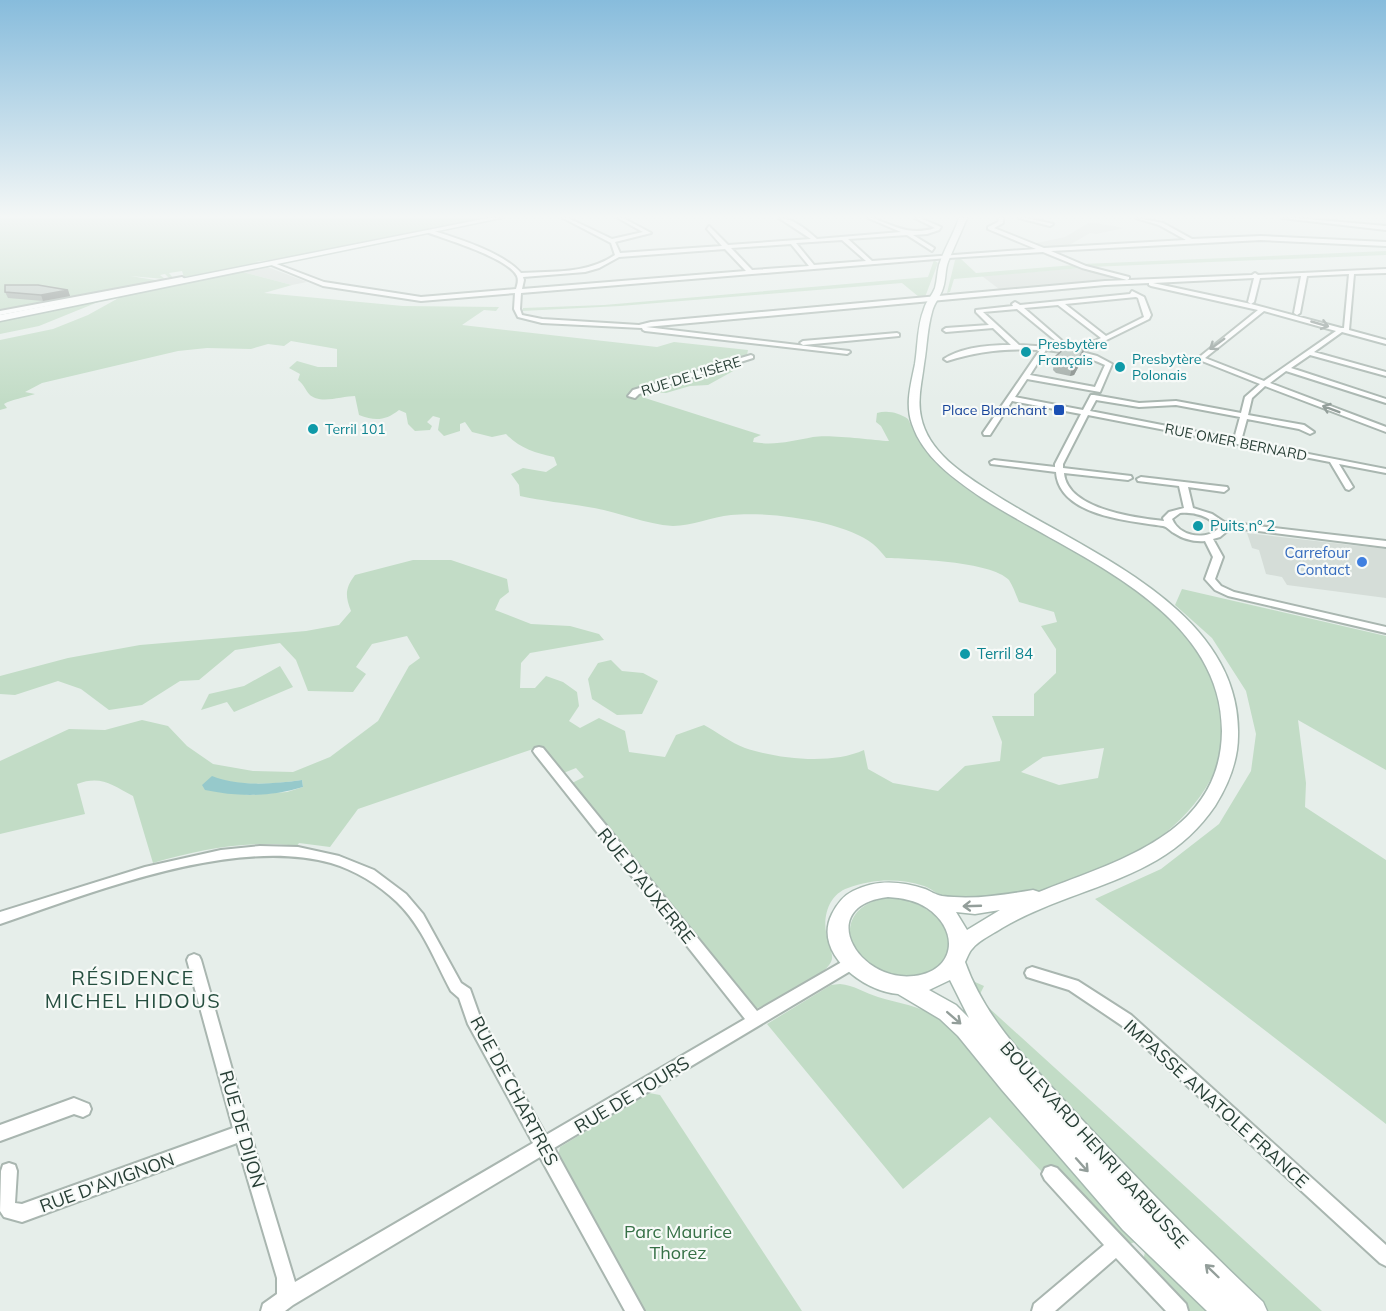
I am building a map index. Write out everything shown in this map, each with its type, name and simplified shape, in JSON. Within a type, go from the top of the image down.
[{"type":"main road","points":[[0,318],[189,279]]},
{"type":"main road","points":[[942,279],[929,306],[922,335],[914,402],[917,424],[929,446],[946,465],[989,498],[1115,569],[1168,609],[1198,641],[1223,686],[1228,703],[1231,737],[1229,758],[1221,779],[1197,815],[1180,834],[1157,851],[1107,876],[1051,895],[987,926],[957,955],[940,978],[918,986],[905,987],[876,980],[852,963],[845,954],[838,933],[842,914],[855,898],[865,893],[888,888],[912,892],[935,903],[975,906],[1051,895]]},
{"type":"main road","points":[[935,903],[953,923],[957,955]]},
{"type":"main road","name":"BOULEVARD HENRI BARBUSSE","points":[[957,955],[960,981],[977,1014],[1035,1084],[1138,1197],[1254,1311]]},
{"type":"main road","name":"BOULEVARD HENRI BARBUSSE","points":[[905,987],[941,1007],[966,1029],[1132,1221],[1226,1311]]},
{"type":"street","points":[[0,313],[181,279]]},
{"type":"street","points":[[311,279],[323,284],[406,298],[663,279]]},
{"type":"street","points":[[521,279],[516,310],[519,316],[536,320],[639,327],[737,338],[788,347],[847,352]]},
{"type":"street","points":[[1131,279],[1263,309],[1386,342]]},
{"type":"street","points":[[639,327],[651,324],[1105,283],[1173,279]]},
{"type":"street","points":[[1251,302],[1257,279]]},
{"type":"street","points":[[1297,313],[1305,279]]},
{"type":"street","points":[[1237,442],[1249,397],[1308,352],[1341,330],[1347,329],[1352,279]]},
{"type":"street","points":[[1075,354],[1149,315],[1143,300],[1138,295],[1105,283]]},
{"type":"street","points":[[1003,293],[1059,342],[1054,350]]},
{"type":"street","points":[[1017,347],[978,311],[1138,295]]},
{"type":"street","points":[[1058,302],[1106,338]]},
{"type":"street","points":[[1263,309],[1200,358],[1386,430]]},
{"type":"street","points":[[946,330],[995,326]]},
{"type":"street","points":[[788,347],[796,344],[897,335]]},
{"type":"street","points":[[947,359],[981,348],[1017,347],[1054,350],[1108,364],[1097,390],[1025,376]]},
{"type":"street","points":[[987,433],[1043,350]]},
{"type":"street","points":[[1308,352],[1386,374]]},
{"type":"street","name":"RUE DE L'ISÈRE","points":[[632,396],[636,392],[751,357]]},
{"type":"street","points":[[1286,369],[1386,401]]},
{"type":"street","points":[[1176,392],[1174,398],[1176,403]]},
{"type":"street","points":[[1221,524],[1221,533],[1208,538],[1182,534],[1168,524],[1124,519],[1086,504],[1070,494],[1060,482],[1058,469],[1094,397],[1139,405],[1176,403],[1301,427],[1310,432]]},
{"type":"street","name":"RUE OMER BERNARD","points":[[1010,398],[1386,471]]},
{"type":"street","points":[[1332,460],[1349,487]]},
{"type":"street","points":[[994,462],[1128,477]]},
{"type":"street","points":[[1141,479],[1224,489]]},
{"type":"street","points":[[1183,484],[1189,511]]},
{"type":"street","points":[[1168,524],[1167,518],[1171,513],[1189,511],[1207,515],[1221,524],[1386,544]]},
{"type":"street","points":[[1208,538],[1218,557],[1210,579],[1218,588],[1232,594],[1386,630]]},
{"type":"street","name":"RUE D'AUXERRE","points":[[539,751],[755,1020]]},
{"type":"street","name":"RUE DE CHARTRES","points":[[0,918],[173,863],[229,852],[290,851],[333,859],[356,867],[386,885],[415,915],[456,987],[465,994],[473,1019],[635,1311]]},
{"type":"street","name":"RUE DE DIJON","points":[[194,960],[242,1133],[286,1278],[286,1298]]},
{"type":"street","name":"RUE DE TOURS","points":[[270,1311],[286,1298],[852,963]]},
{"type":"street","name":"IMPASSE ANATOLE FRANCE","points":[[1032,973],[1073,985],[1126,1020],[1386,1257]]},
{"type":"street","points":[[0,1133],[74,1106],[82,1109]]},
{"type":"street","name":"RUE D'AVIGNON","points":[[9,1171],[6,1205],[10,1211],[22,1213],[242,1133]]},
{"type":"street","points":[[1051,1174],[1179,1311]]},
{"type":"street","points":[[1041,1311],[1118,1246]]},
{"type":"shaded area","points":[[270,279],[300,279],[307,282],[292,285]]},
{"type":"shaded area","points":[[986,279],[1119,279],[999,289]]},
{"type":"shaded area","points":[[1247,533],[1386,549],[1386,598],[1287,585],[1282,577],[1266,574],[1259,550],[1252,548]]},
{"type":"green space","points":[[0,279],[162,281],[0,311]]},
{"type":"green space","points":[[200,279],[270,279],[292,285],[264,293],[403,306],[499,307],[496,311],[484,310],[462,325],[657,347],[674,342],[748,350],[747,355],[735,370],[708,385],[690,386],[666,393],[654,392],[645,398],[761,435],[754,438],[753,442],[761,443],[820,436],[889,441],[881,426],[876,422],[877,413],[889,412],[908,419],[923,446],[937,464],[976,495],[1138,590],[1172,619],[1200,653],[1217,694],[1223,734],[1219,758],[1212,777],[1189,811],[1174,826],[1140,851],[1090,875],[1058,885],[1007,898],[976,901],[959,900],[940,895],[915,883],[895,881],[866,883],[842,891],[832,900],[827,912],[825,925],[832,956],[828,966],[798,989],[755,1009],[570,784],[584,777],[576,768],[561,774],[539,747],[358,809],[330,847],[299,843],[297,846],[242,845],[206,850],[153,863],[133,796],[100,781],[85,781],[77,784],[85,814],[0,834],[0,761],[69,729],[105,730],[142,720],[168,726],[187,746],[213,764],[253,771],[293,772],[330,757],[378,721],[409,666],[420,658],[407,636],[372,644],[356,667],[366,674],[353,692],[308,691],[296,660],[280,643],[235,650],[199,680],[180,681],[142,705],[109,710],[81,689],[58,681],[15,695],[0,694],[0,676],[68,658],[140,645],[306,631],[339,625],[351,611],[347,592],[355,575],[413,560],[451,560],[507,579],[509,592],[500,599],[495,610],[531,624],[570,626],[599,634],[604,640],[530,653],[521,663],[520,688],[535,688],[546,676],[563,682],[577,692],[579,706],[569,721],[580,728],[599,718],[625,731],[629,752],[665,757],[676,735],[704,725],[740,746],[773,755],[821,759],[851,755],[864,750],[868,769],[893,783],[938,791],[965,766],[1000,761],[1002,742],[992,716],[1034,716],[1034,694],[1056,673],[1056,649],[1041,626],[1057,622],[1054,612],[1019,602],[1009,580],[1000,574],[950,562],[886,558],[875,546],[860,536],[844,529],[805,519],[746,514],[673,526],[651,523],[598,509],[520,496],[519,485],[511,474],[523,468],[546,472],[557,465],[554,457],[528,449],[516,443],[506,434],[492,437],[472,432],[465,422],[460,424],[460,431],[444,436],[438,430],[440,418],[433,416],[427,422],[432,426],[430,430],[415,431],[408,424],[406,413],[399,410],[384,418],[370,418],[359,415],[355,396],[319,399],[309,394],[298,380],[300,374],[289,368],[297,361],[318,367],[337,367],[337,349],[291,341],[284,346],[268,344],[251,349],[207,348],[178,351],[42,383],[25,392],[35,394],[7,402],[4,404],[7,408],[0,410],[0,340],[53,329],[88,315],[124,295]],"holes":[[[1104,748],[1098,778],[1059,785],[1021,772],[1043,757]],[[212,777],[245,783],[302,780],[303,787],[287,792],[247,795]]]},
{"type":"green space","points":[[903,279],[932,279],[925,297],[919,297],[902,283],[620,306],[522,311],[523,308],[604,305]]},
{"type":"green space","points":[[950,279],[954,279],[950,292],[947,293]]},
{"type":"green space","points":[[108,298],[39,326],[0,334],[0,320]]},
{"type":"green space","points":[[1182,589],[1386,636],[1386,770],[1298,720],[1306,783],[1305,807],[1386,860],[1386,1124],[1095,899],[1161,869],[1219,824],[1251,771],[1256,734],[1246,691],[1212,638],[1175,605]]},
{"type":"green space","points":[[611,660],[622,671],[643,673],[658,681],[642,714],[617,715],[592,699],[588,679],[598,663]]},
{"type":"green space","points":[[280,666],[293,687],[234,712],[227,702],[201,710],[209,694],[244,686]]},
{"type":"green space","points":[[892,897],[911,901],[927,910],[940,921],[948,933],[951,946],[947,959],[936,970],[917,978],[898,977],[880,972],[865,963],[855,951],[850,937],[851,924],[858,912],[871,902]]},
{"type":"green space","points":[[966,978],[984,986],[978,998],[1322,1311],[1265,1311],[1236,1284],[1123,1172],[1010,1048],[979,1007]]},
{"type":"green space","points":[[840,984],[920,1009],[942,1021],[971,1051],[1058,1156],[1135,1242],[1127,1245],[1050,1165],[1041,1171],[990,1117],[903,1189],[767,1024],[831,985]]},
{"type":"green space","name":"Parc Maurice Thorez","points":[[649,1093],[660,1095],[802,1311],[641,1311],[557,1162],[560,1147]]},
{"type":"green space","points":[[1145,1252],[1206,1311],[1190,1311],[1143,1261]]},
{"type":"water","points":[[212,776],[245,783],[302,780],[303,787],[279,793],[230,794],[205,790],[202,785]]},
{"type":"building","points":[[5,285],[38,285],[68,290],[41,295],[5,292]]},
{"type":"building","points":[[1067,346],[1084,349],[1077,362],[1059,360],[1055,357]]},
{"type":"place","name":"Presbytère Français","points":[[1026,352]]},
{"type":"place","name":"Presbytère Polonais","points":[[1120,367]]},
{"type":"place","name":"Place Blanchant","points":[[1059,410]]},
{"type":"place","name":"Terril 101","points":[[313,429]]},
{"type":"place","name":"Puits n° 2","points":[[1198,526]]},
{"type":"place","name":"Carrefour Contact","points":[[1362,562]]},
{"type":"place","name":"Terril 84","points":[[965,654]]},
{"type":"district","name":"RÉSIDENCE MICHEL HIDOUS","points":[[133,990]]}]
